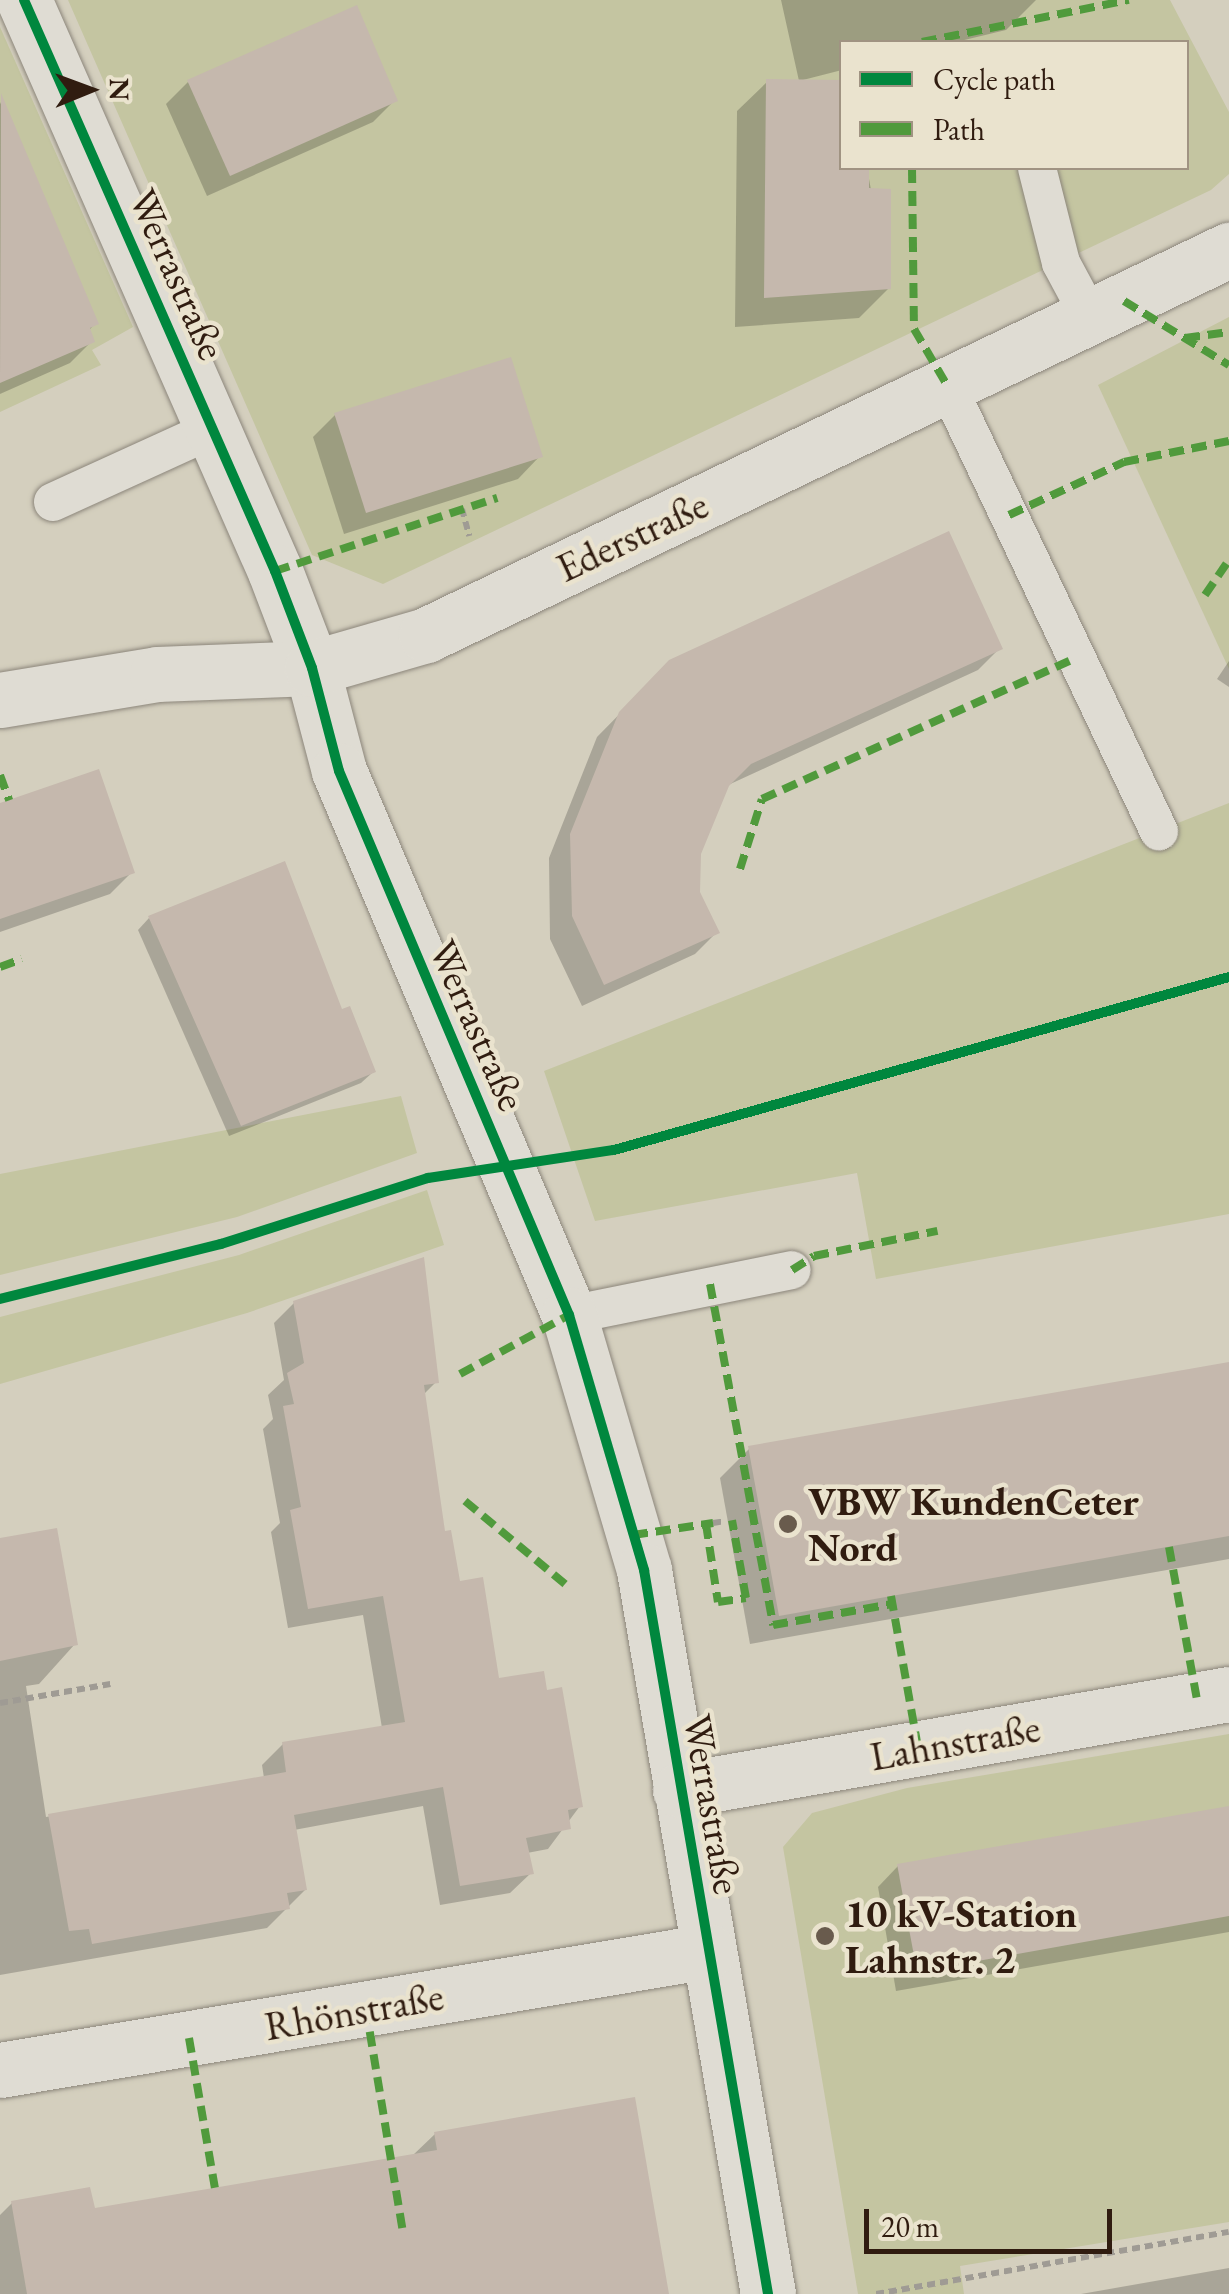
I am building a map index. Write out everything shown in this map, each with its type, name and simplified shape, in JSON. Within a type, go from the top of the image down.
[{"type":"street","name":"Werrastraße","points":[[24,0],[213,428],[312,668],[339,771],[569,1315],[644,1570],[768,2294]]},
{"type":"street","name":"Ederstraße","points":[[0,700],[157,674],[312,668],[426,635],[1229,250]]},
{"type":"street","name":"Lahnstraße","points":[[680,1790],[1229,1694]]},
{"type":"street","name":"Rhönstraße","points":[[0,2070],[708,1951]]},
{"type":"lane","points":[[1037,170],[1061,263],[1090,318]]},
{"type":"lane","points":[[948,387],[1159,832]]},
{"type":"lane","points":[[53,502],[213,428]]},
{"type":"lane","points":[[569,1315],[792,1270]]},
{"type":"path","points":[[462,509],[465,518]]},
{"type":"path","points":[[713,1523],[725,1521]]},
{"type":"path","points":[[0,1703],[110,1684]]},
{"type":"path","points":[[876,2294],[1229,2232]]},
{"type":"green space","points":[[68,0],[1170,0],[1229,112],[1229,174],[1211,190],[383,584],[312,555]]},
{"type":"green space","points":[[0,27],[133,327],[92,350],[101,365],[0,412]]},
{"type":"green space","points":[[1229,317],[1229,669],[1098,385]]},
{"type":"green space","points":[[1229,803],[1229,1214],[876,1279],[857,1173],[595,1221],[544,1071]]},
{"type":"green space","points":[[401,1096],[417,1153],[237,1217],[0,1275],[0,1174]]},
{"type":"green space","points":[[427,1190],[444,1245],[247,1313],[0,1384],[0,1317],[239,1255]]},
{"type":"green space","points":[[1229,1734],[1229,2222],[960,2266],[964,2294],[858,2294],[783,1847],[812,1813],[907,1788]]},
{"type":"building","points":[[357,5],[398,101],[230,176],[187,80]]},
{"type":"building","points":[[766,79],[839,80],[839,170],[869,170],[869,188],[891,189],[891,289],[764,298]]},
{"type":"building","points":[[1,93],[99,324],[90,328],[95,342],[0,383]]},
{"type":"building","points":[[511,357],[543,457],[366,513],[334,413]]},
{"type":"building","points":[[949,531],[1003,649],[751,764],[729,786],[701,854],[700,892],[720,933],[604,985],[572,916],[570,834],[619,712],[669,660]]},
{"type":"building","points":[[99,769],[135,873],[0,919],[0,803]]},
{"type":"building","points":[[285,861],[342,1009],[350,1006],[376,1072],[241,1126],[148,916]]},
{"type":"building","points":[[424,1257],[439,1383],[424,1385],[445,1531],[451,1530],[460,1581],[483,1577],[499,1678],[544,1671],[547,1690],[562,1687],[583,1807],[568,1810],[571,1829],[526,1838],[534,1874],[460,1886],[443,1787],[294,1815],[307,1890],[287,1893],[290,1909],[92,1944],[89,1929],[69,1931],[48,1814],[286,1772],[282,1742],[405,1722],[383,1596],[308,1609],[290,1510],[301,1507],[283,1406],[294,1404],[287,1373],[304,1363],[293,1301]]},
{"type":"building","points":[[1229,1362],[1229,1536],[779,1616],[748,1446]]},
{"type":"building","points":[[57,1528],[78,1645],[0,1661],[0,1538]]},
{"type":"building","points":[[1229,1806],[1229,1916],[917,1972],[897,1864]]},
{"type":"building","points":[[635,2097],[669,2294],[27,2294],[11,2201],[90,2187],[95,2208],[437,2150],[434,2132]]},
{"type":"marked path","points":[[932,40],[1129,0]]},
{"type":"marked path","points":[[912,170],[914,329],[948,387]]},
{"type":"marked path","points":[[1124,301],[1229,365]]},
{"type":"marked path","points":[[1185,338],[1229,332]]},
{"type":"marked path","points":[[1009,515],[1124,462],[1229,441]]},
{"type":"marked path","points":[[275,571],[497,498]]},
{"type":"marked path","points":[[1205,595],[1229,560]]},
{"type":"marked path","points":[[740,869],[762,799],[1076,658]]},
{"type":"marked path","points":[[0,775],[9,800]]},
{"type":"marked path","points":[[0,967],[22,959]]},
{"type":"marked path","points":[[792,1270],[814,1256],[937,1231]]},
{"type":"marked path","points":[[710,1284],[773,1625],[892,1604]]},
{"type":"marked path","points":[[460,1374],[569,1315]]},
{"type":"marked path","points":[[465,1501],[566,1585]]},
{"type":"marked path","points":[[706,1524],[718,1602],[746,1598],[732,1520]]},
{"type":"marked path","points":[[633,1535],[713,1523]]},
{"type":"marked path","points":[[1169,1547],[1197,1699]]},
{"type":"marked path","points":[[891,1596],[918,1748]]},
{"type":"marked path","points":[[366,2009],[403,2232]]},
{"type":"marked path","points":[[189,2038],[215,2188]]},
{"type":"cycle path","points":[[24,0],[275,571],[312,668],[339,771],[569,1315],[644,1570],[768,2294]]},
{"type":"cycle path","points":[[0,1299],[221,1244],[428,1178],[614,1150],[1229,977]]},
{"type":"place","name":"VBW KundenCeter Nord","points":[[788,1524]]},
{"type":"place","name":"10 kV-Station Lahnstr. 2","points":[[825,1936]]}]
